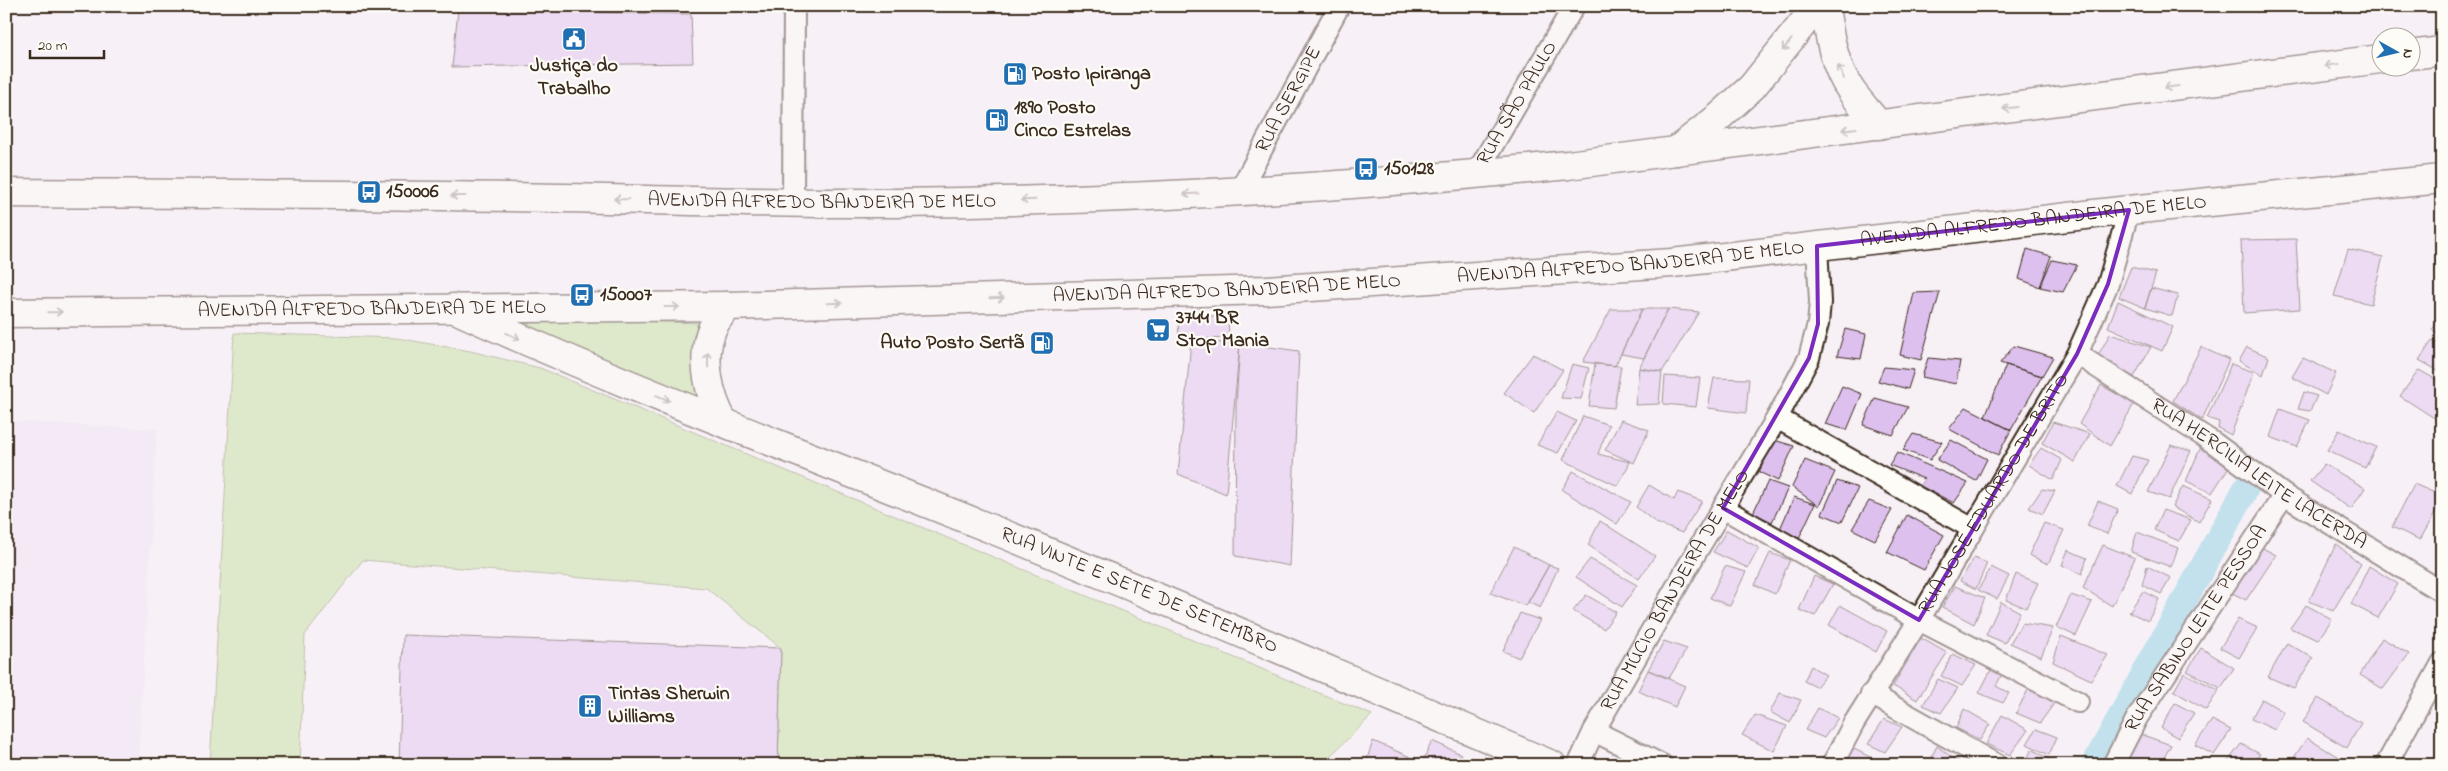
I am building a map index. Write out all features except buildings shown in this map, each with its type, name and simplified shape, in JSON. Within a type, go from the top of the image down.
[{"type":"main road","points":[[1676,151],[1752,87],[1817,6]]},
{"type":"main road","points":[[1825,6],[1834,53],[1840,72],[1851,92],[1880,125]]},
{"type":"main road","points":[[2420,54],[2442,51]]},
{"type":"main road","name":"AVENIDA ALFREDO BANDEIRA DE MELO","points":[[6,193],[510,197],[793,204],[1042,200],[1239,192],[1476,174],[1676,151],[2370,60]]},
{"type":"main road","name":"AVENIDA ALFREDO BANDEIRA DE MELO","points":[[6,313],[728,306],[1266,290],[1672,263],[2129,210],[2442,179]]},
{"type":"main road","points":[[724,423],[714,402],[707,355],[712,329],[728,306]]},
{"type":"main road","name":"RUA VINTE E SETE DE SETEMBRO","points":[[453,308],[523,340],[724,423],[981,525],[1552,765]]},
{"type":"street","points":[[793,204],[794,6]]},
{"type":"street","name":"RUA SERGIPE","points":[[1239,192],[1339,6]]},
{"type":"street","name":"RUA SÃO PAULO","points":[[1476,174],[1574,6]]},
{"type":"street","name":"RUA JOSÉ EDUARDO DE BRITO","points":[[1832,765],[1871,694],[1919,620],[2077,354],[2108,284],[2129,210]]},
{"type":"street","name":"RUA MÚCIO BANDEIRA DE MELO","points":[[1578,765],[1594,731],[1777,418],[1808,358],[1818,324],[1820,302],[1817,246]]},
{"type":"street","name":"RUA HERCILIA LEITE LACERDA","points":[[2077,354],[2214,444],[2284,495],[2442,592]]},
{"type":"street","points":[[1777,418],[1973,529]]},
{"type":"street","name":"RUA SABINO LEITE PESSOA","points":[[2113,765],[2137,718],[2284,495]]},
{"type":"street","points":[[1723,508],[1919,620],[2078,702]]},
{"type":"street","points":[[2386,765],[2442,663]]},
{"type":"street","points":[[1871,694],[1997,765]]},
{"type":"street","points":[[1594,731],[1662,765]]},
{"type":"highlighted area","points":[[2129,210],[2108,284],[2077,354],[1919,620],[1723,508],[1809,358],[1818,324],[1817,246]]},
{"type":"shaded area","points":[[6,421],[157,429],[138,765],[6,765]]},
{"type":"green space","points":[[483,317],[701,323],[706,400]]},
{"type":"green space","points":[[234,333],[397,338],[470,351],[540,368],[1372,715],[1321,765],[778,765],[781,648],[706,588],[363,560],[305,635],[300,765],[210,765]]},
{"type":"waterway","points":[[2094,765],[2251,479]]},
{"type":"place","name":"Justiça do Trabalho","points":[[574,39]]},
{"type":"place","name":"Posto Ipiranga","points":[[1015,74]]},
{"type":"place","name":"1890 Posto Cinco Estrelas","points":[[997,120]]},
{"type":"place","name":"150128","points":[[1366,169]]},
{"type":"place","name":"150006","points":[[369,192]]},
{"type":"place","name":"150007","points":[[582,295]]},
{"type":"place","name":"3744 BR Stop Mania","points":[[1158,330]]},
{"type":"place","name":"Auto Posto Sertã","points":[[1042,343]]},
{"type":"place","name":"Tintas Sherwin Williams","points":[[590,706]]}]
